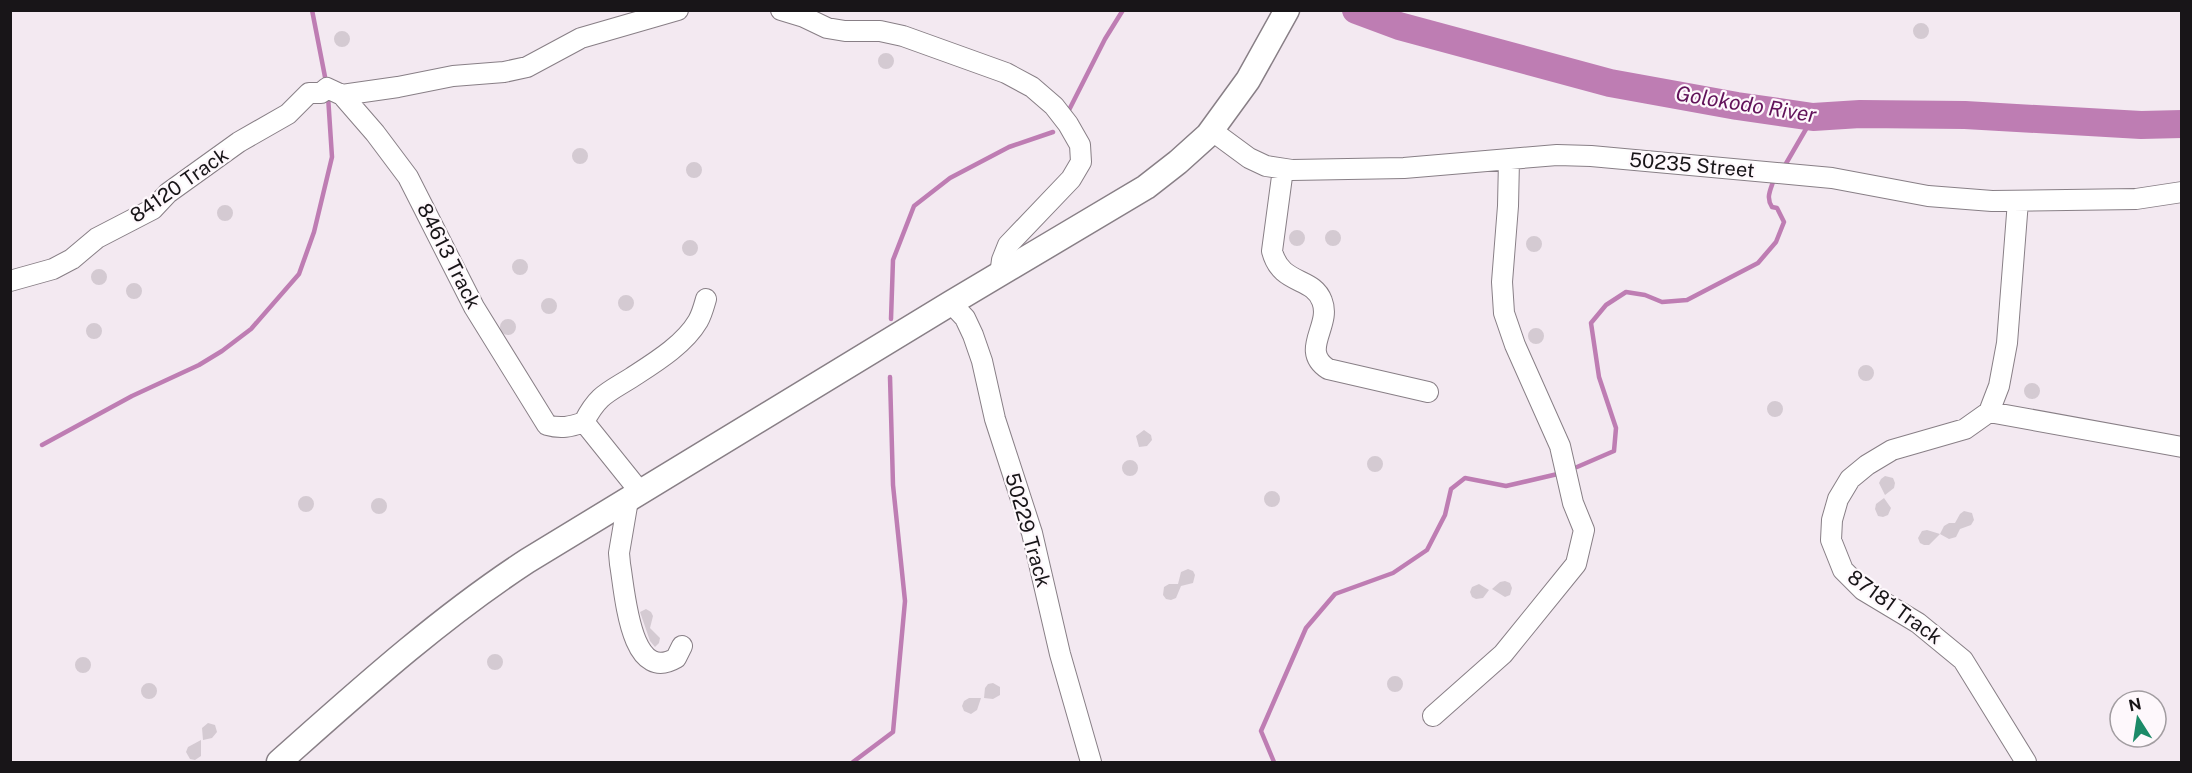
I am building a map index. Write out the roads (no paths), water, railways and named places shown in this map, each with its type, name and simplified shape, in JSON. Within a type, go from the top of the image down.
[{"type":"street","name":"84120 Track","points":[[10,281],[53,269],[72,259],[97,238],[153,209],[168,193],[239,142],[288,114],[309,93],[321,93],[327,88],[342,95],[398,87],[453,75],[504,72],[527,67],[581,38],[678,10]]},
{"type":"street","points":[[781,10],[827,27],[845,31],[880,31],[903,36],[1006,73],[1032,87],[1054,106],[1080,145],[1081,162],[1071,179],[1008,245],[999,274]]},
{"type":"street","points":[[279,762],[388,665],[481,591],[951,303],[1146,187],[1178,162],[1211,130],[1248,80],[1282,20]]},
{"type":"street","name":"84613 Track","points":[[342,95],[375,133],[408,177],[474,307],[547,425],[558,428],[571,427],[584,422]]},
{"type":"street","name":"50235 Street","points":[[1211,130],[1249,158],[1266,166],[1283,169],[1316,171],[1404,168],[1557,155],[1591,156],[1832,178],[1928,196],[2018,201],[2136,199],[2181,192]]},
{"type":"street","points":[[1433,716],[1503,654],[1576,564],[1584,530],[1573,503],[1560,446],[1515,345],[1504,313],[1502,282],[1509,160]]},
{"type":"street","points":[[1283,169],[1272,251],[1275,263],[1282,272],[1315,290],[1322,300],[1325,314],[1316,346],[1316,356],[1320,363],[1328,369],[1428,392]]},
{"type":"street","points":[[2018,201],[2007,343],[1999,386],[1989,412],[2181,447]]},
{"type":"street","points":[[682,646],[676,658],[661,664],[651,662],[640,651],[634,636],[619,553],[634,496],[584,422],[592,405],[603,394],[668,352],[688,334],[699,320],[706,299]]},
{"type":"street","name":"50229 Track","points":[[951,303],[965,318],[974,335],[982,361],[995,419],[1032,533],[1060,654],[1091,762]]},
{"type":"street","name":"87181 Track","points":[[1989,412],[1965,429],[1892,450],[1867,465],[1850,479],[1838,499],[1832,520],[1831,540],[1843,570],[1863,590],[1918,623],[1963,660],[2026,762]]},
{"type":"waterway","points":[[312,10],[326,82]]},
{"type":"waterway","points":[[1068,112],[1105,39],[1123,10]]},
{"type":"waterway","name":"Golokodo River","points":[[1356,10],[1399,26],[1610,83],[1813,117],[1860,114],[1965,115],[2141,125],[2182,124]]},
{"type":"waterway","points":[[42,445],[222,351],[251,329],[299,274],[314,232],[332,157],[328,96]]},
{"type":"waterway","points":[[1784,167],[1813,117]]},
{"type":"waterway","points":[[891,319],[893,260],[914,206],[950,178],[1009,147],[1053,132]]},
{"type":"waterway","points":[[1577,467],[1614,451],[1616,428],[1599,377],[1591,323],[1606,305],[1626,292],[1645,295],[1662,302],[1687,300],[1758,263],[1776,242],[1784,222],[1777,208],[1772,207],[1769,201],[1773,182]]},
{"type":"waterway","points":[[853,762],[893,732],[905,601],[893,485],[890,377]]},
{"type":"waterway","points":[[1274,762],[1261,731],[1306,628],[1335,594],[1393,573],[1427,550],[1445,515],[1451,489],[1465,478],[1506,486],[1562,473]]}]
